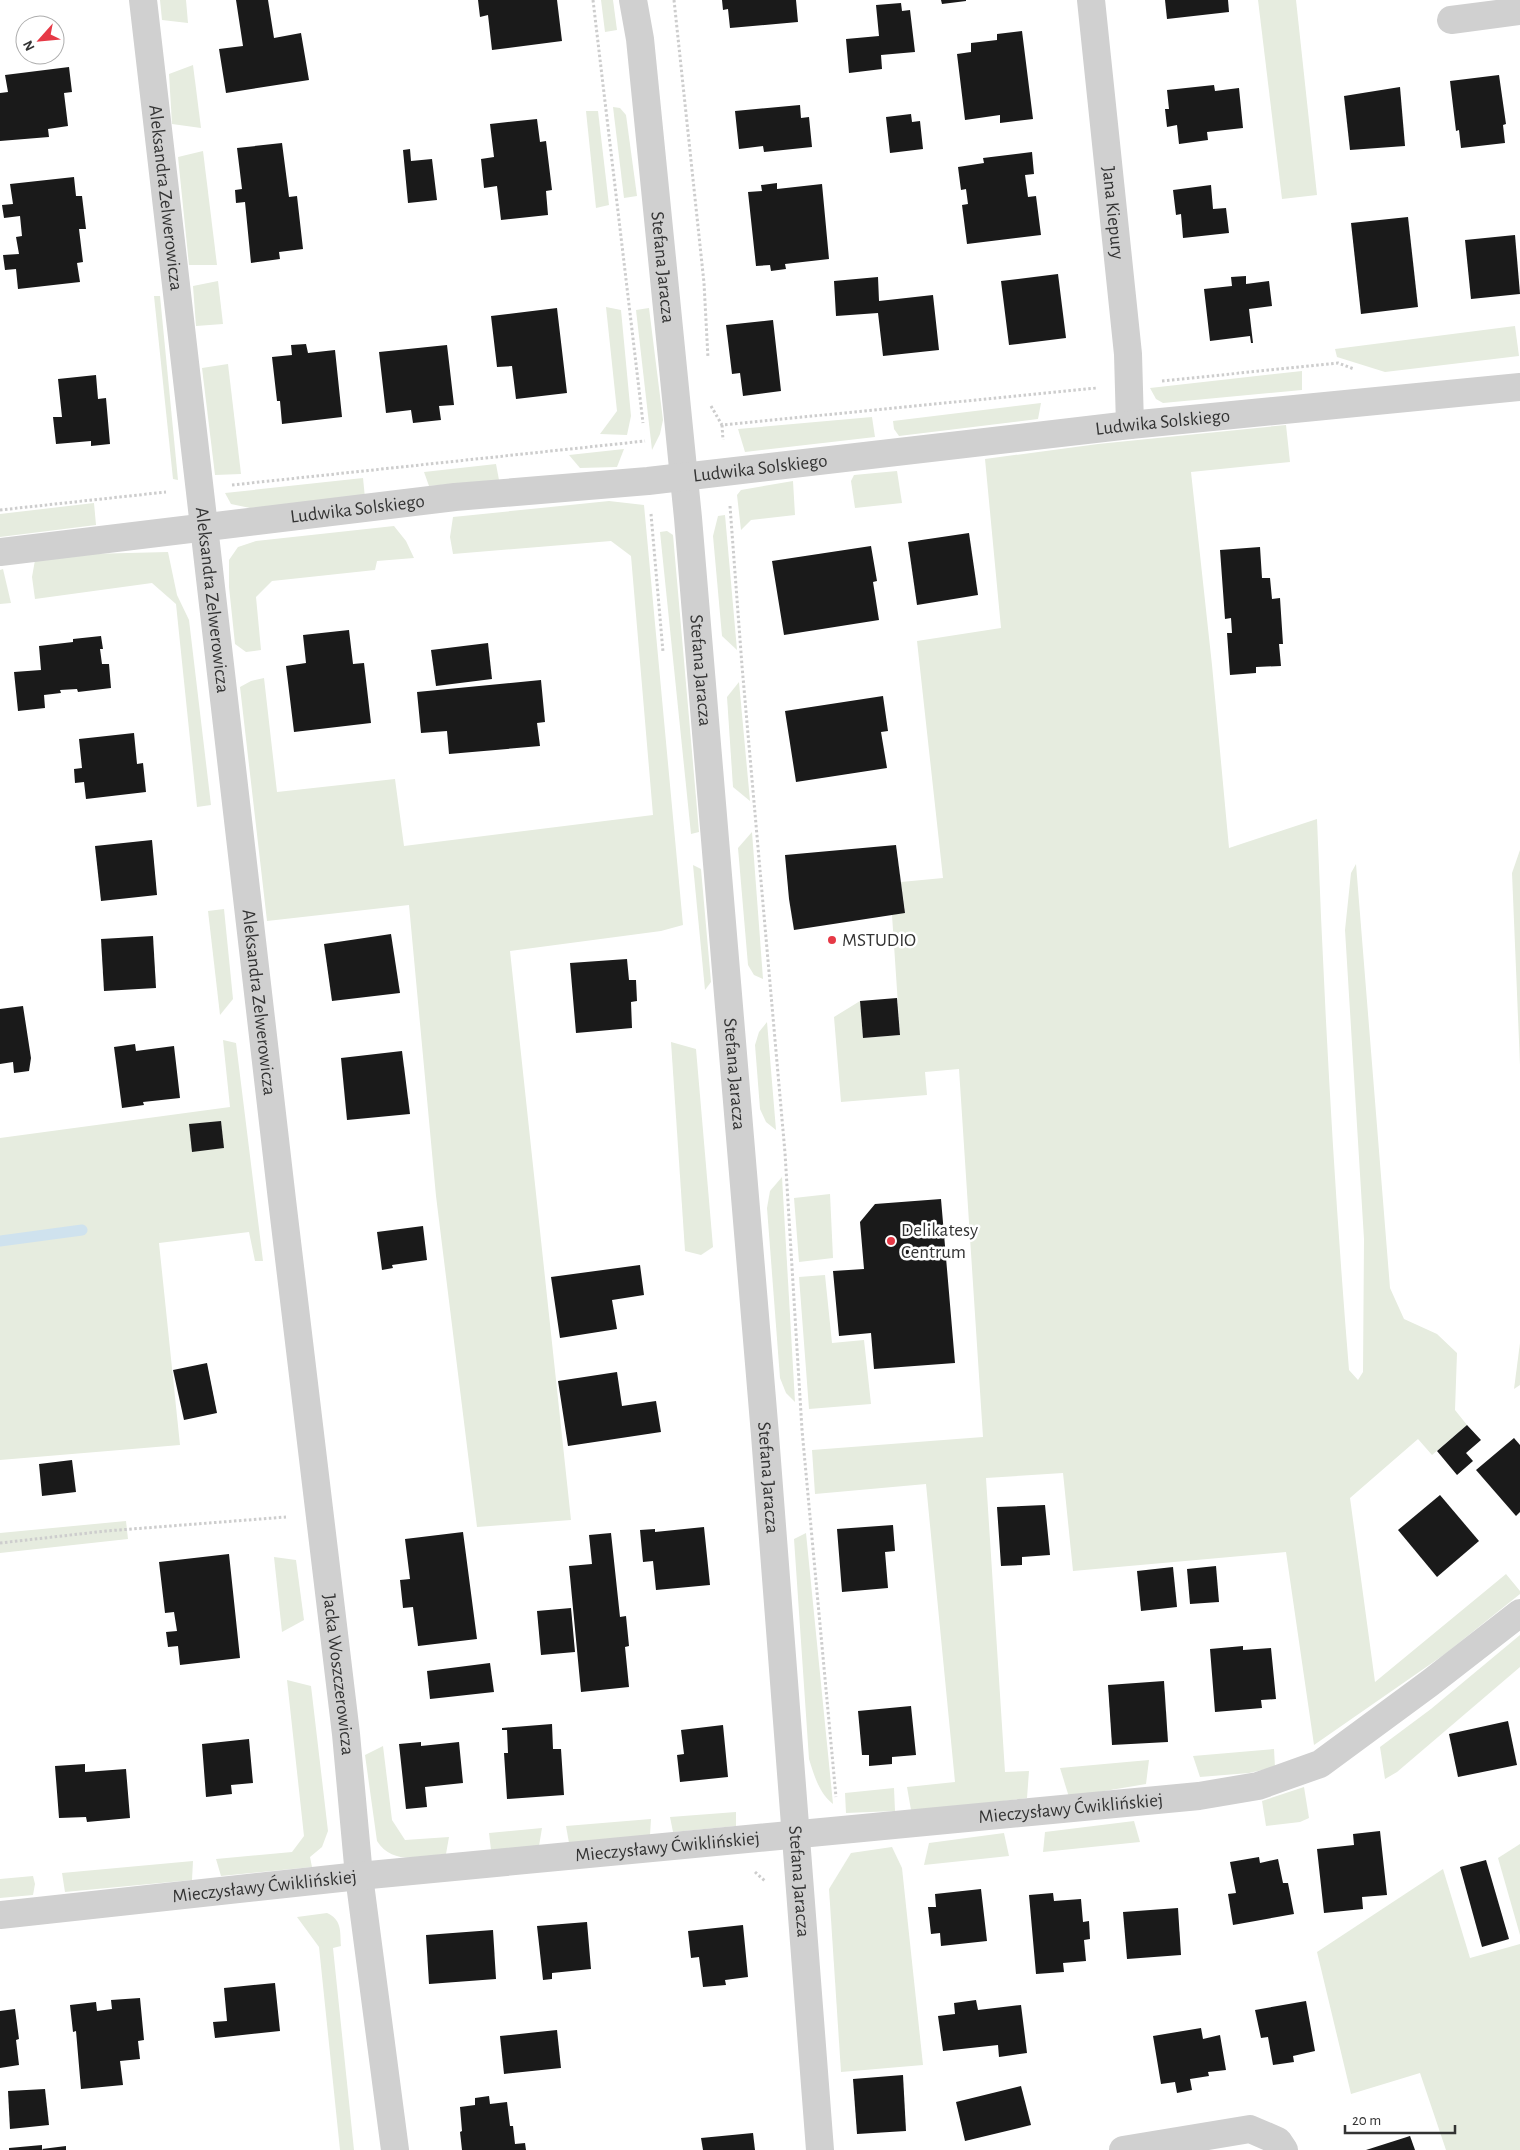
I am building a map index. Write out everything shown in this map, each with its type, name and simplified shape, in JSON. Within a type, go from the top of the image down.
[{"type":"street","name":"Aleksandra Zelwerowicza","points":[[143,0],[282,1200]]},
{"type":"street","name":"Stefana Jaracza","points":[[633,0],[640,39],[684,477],[765,1435],[820,2150]]},
{"type":"street","name":"Jana Kiepury","points":[[1091,0],[1128,354],[1130,425]]},
{"type":"street","points":[[1450,20],[1520,11]]},
{"type":"street","name":"Ludwika Solskiego","points":[[0,552],[455,497],[684,477],[1130,425],[1520,387]]},
{"type":"street","name":"Jacka Woszczerowicza","points":[[282,1200],[346,1734],[359,1876],[395,2150]]},
{"type":"street","name":"Mieczysławy Ćwiklińskiej","points":[[0,1915],[359,1876],[1200,1796],[1258,1786],[1320,1764],[1430,1683],[1520,1613]]},
{"type":"street","points":[[1122,2150],[1250,2129],[1278,2141],[1284,2150]]},
{"type":"path","points":[[674,0],[704,283],[708,367]]},
{"type":"path","points":[[722,425],[1338,363],[1363,371]]},
{"type":"path","points":[[710,404],[722,425],[727,472],[742,666],[784,1133],[802,1430],[839,1831]]},
{"type":"path","points":[[0,510],[645,441]]},
{"type":"path","points":[[0,1543],[106,1532],[319,1515]]},
{"type":"path","points":[[748,1867],[763,1878],[774,1902],[800,1892]]},
{"type":"shaded area","points":[[160,0],[186,0],[188,23],[162,20]]},
{"type":"shaded area","points":[[601,0],[613,0],[617,30],[605,32]]},
{"type":"shaded area","points":[[1258,0],[1296,0],[1317,195],[1282,199]]},
{"type":"shaded area","points":[[193,65],[201,128],[172,124],[169,74]]},
{"type":"shaded area","points":[[613,107],[620,108],[626,115],[637,196],[624,198]]},
{"type":"shaded area","points":[[586,111],[598,111],[609,205],[596,208]]},
{"type":"shaded area","points":[[203,151],[217,265],[189,265],[178,157]]},
{"type":"shaded area","points":[[218,281],[223,324],[196,326],[193,286]]},
{"type":"shaded area","points":[[154,296],[160,296],[178,480],[173,479]]},
{"type":"shaded area","points":[[606,307],[621,310],[631,416],[627,435],[600,434],[617,411]]},
{"type":"shaded area","points":[[649,308],[663,420],[660,434],[652,450],[636,310]]},
{"type":"shaded area","points":[[1515,326],[1519,356],[1385,372],[1337,357],[1335,349]]},
{"type":"shaded area","points":[[228,364],[241,474],[215,475],[202,368]]},
{"type":"shaded area","points":[[1302,371],[1302,390],[1163,403],[1156,399],[1150,388]]},
{"type":"shaded area","points":[[1041,403],[1038,419],[899,436],[894,429],[893,421]]},
{"type":"shaded area","points":[[872,417],[875,437],[745,452],[738,429]]},
{"type":"shaded area","points":[[1286,425],[1290,462],[1191,472],[1229,848],[1317,819],[1330,1095],[1349,1370],[1358,1380],[1363,1372],[1364,1239],[1345,930],[1351,873],[1356,864],[1390,1288],[1404,1319],[1437,1334],[1457,1353],[1455,1410],[1467,1425],[1432,1455],[1418,1439],[1350,1498],[1375,1682],[1506,1574],[1520,1591],[1520,1594],[1445,1654],[1314,1745],[1286,1552],[1073,1571],[1063,1473],[986,1478],[1005,1772],[1029,1771],[1027,1798],[947,1808],[911,1810],[907,1787],[955,1782],[926,1484],[815,1494],[812,1450],[983,1437],[959,1069],[925,1072],[927,1095],[841,1102],[834,1017],[860,1001],[863,1038],[900,1035],[892,915],[905,912],[901,882],[943,878],[917,641],[1001,628],[985,459],[1098,444]]},
{"type":"shaded area","points":[[624,449],[617,467],[580,468],[569,455]]},
{"type":"shaded area","points":[[496,464],[499,480],[429,486],[424,472]]},
{"type":"shaded area","points":[[897,471],[902,503],[855,508],[851,481],[854,475]]},
{"type":"shaded area","points":[[363,478],[365,498],[250,508],[231,504],[225,493]]},
{"type":"shaded area","points":[[793,481],[795,515],[751,520],[741,530],[737,495],[741,490]]},
{"type":"shaded area","points":[[609,501],[644,505],[683,925],[661,931],[510,951],[571,1520],[477,1527],[436,1196],[409,905],[267,921],[240,687],[251,681],[264,678],[277,792],[395,779],[404,846],[653,815],[631,556],[611,541],[453,554],[450,537],[453,517]]},
{"type":"shaded area","points":[[94,503],[96,525],[0,537],[0,514]]},
{"type":"shaded area","points":[[725,515],[737,650],[722,636],[713,536],[718,516]]},
{"type":"shaded area","points":[[394,526],[406,541],[414,558],[377,561],[375,570],[272,581],[256,597],[261,650],[246,652],[235,644],[229,587],[229,560],[238,547],[256,541]]},
{"type":"shaded area","points":[[667,531],[673,535],[699,832],[691,834],[660,532]]},
{"type":"shaded area","points":[[168,552],[177,595],[189,620],[211,805],[197,807],[176,604],[152,583],[35,599],[32,577],[35,560],[48,555]]},
{"type":"shaded area","points":[[3,569],[11,603],[0,604],[0,570]]},
{"type":"shaded area","points":[[739,682],[750,801],[733,787],[727,697]]},
{"type":"shaded area","points":[[752,832],[763,979],[754,975],[748,965],[738,848]]},
{"type":"shaded area","points":[[1520,850],[1520,1065],[1512,873]]},
{"type":"shaded area","points":[[693,865],[701,869],[711,982],[705,990]]},
{"type":"shaded area","points":[[224,909],[233,999],[220,1015],[208,911]]},
{"type":"shaded area","points":[[767,1022],[776,1130],[766,1122],[760,1109],[755,1045],[759,1032]]},
{"type":"shaded area","points":[[223,1040],[236,1043],[263,1261],[255,1261],[249,1232],[159,1243],[180,1445],[0,1460],[0,1138],[230,1107]]},
{"type":"shaded area","points":[[671,1042],[696,1049],[713,1247],[701,1255],[685,1251]]},
{"type":"shaded area","points":[[782,1177],[795,1402],[786,1393],[780,1378],[767,1208],[770,1191]]},
{"type":"shaded area","points":[[830,1194],[833,1258],[799,1262],[794,1198]]},
{"type":"shaded area","points":[[825,1275],[832,1343],[864,1340],[871,1404],[809,1409],[799,1277]]},
{"type":"shaded area","points":[[1520,1343],[1520,1385],[1514,1389]]},
{"type":"shaded area","points":[[126,1521],[128,1539],[0,1553],[0,1533]]},
{"type":"shaded area","points":[[806,1533],[833,1804],[824,1795],[809,1759],[794,1539]]},
{"type":"shaded area","points":[[274,1557],[296,1560],[304,1620],[282,1632]]},
{"type":"shaded area","points":[[1520,1635],[1520,1667],[1397,1772],[1385,1779],[1380,1747],[1431,1709]]},
{"type":"shaded area","points":[[287,1680],[311,1686],[328,1831],[322,1847],[310,1857],[312,1867],[221,1876],[216,1859],[292,1852],[304,1836]]},
{"type":"shaded area","points":[[383,1746],[392,1820],[405,1840],[449,1837],[446,1854],[408,1858],[399,1857],[383,1849],[377,1841],[365,1755]]},
{"type":"shaded area","points":[[1274,1749],[1275,1767],[1249,1773],[1200,1777],[1193,1756]]},
{"type":"shaded area","points":[[1149,1760],[1146,1784],[1069,1797],[1060,1768]]},
{"type":"shaded area","points":[[1304,1787],[1309,1818],[1300,1822],[1266,1826],[1262,1801]]},
{"type":"shaded area","points":[[894,1788],[895,1811],[846,1813],[845,1793]]},
{"type":"shaded area","points":[[736,1812],[736,1826],[673,1832],[670,1817]]},
{"type":"shaded area","points":[[651,1819],[650,1835],[569,1843],[566,1826]]},
{"type":"shaded area","points":[[1134,1821],[1140,1842],[1043,1852],[1045,1832]]},
{"type":"shaded area","points":[[542,1828],[539,1846],[491,1850],[489,1833]]},
{"type":"shaded area","points":[[1004,1833],[1009,1856],[924,1865],[929,1843]]},
{"type":"shaded area","points":[[1520,1844],[1520,1935],[1498,1858]]},
{"type":"shaded area","points":[[892,1847],[902,1868],[923,2065],[841,2072],[829,1889],[851,1853]]},
{"type":"shaded area","points":[[193,1861],[192,1880],[65,1892],[62,1873]]},
{"type":"shaded area","points":[[1443,1869],[1470,1958],[1520,1944],[1520,2150],[1446,2150],[1420,2073],[1351,2094],[1317,1952]]},
{"type":"shaded area","points":[[33,1876],[35,1884],[33,1895],[0,1898],[0,1879]]},
{"type":"shaded area","points":[[327,1913],[338,1923],[340,1931],[341,1946],[333,1948],[354,2150],[340,2150],[319,1947],[297,1917]]},
{"type":"building","points":[[236,0],[268,0],[274,38],[301,33],[309,80],[226,93],[219,49],[243,46]]},
{"type":"building","points":[[478,0],[557,0],[562,41],[492,50],[488,15],[480,17]]},
{"type":"building","points":[[722,0],[796,0],[798,22],[730,28],[728,9],[723,10]]},
{"type":"building","points":[[941,0],[966,0],[966,1],[942,4]]},
{"type":"building","points":[[1165,0],[1228,0],[1229,12],[1167,19]]},
{"type":"building","points":[[901,3],[902,11],[910,10],[915,52],[881,55],[882,69],[849,73],[846,39],[879,36],[876,5]]},
{"type":"building","points":[[1022,31],[1033,119],[1000,123],[1000,115],[965,120],[957,54],[971,52],[971,43],[997,40],[997,34]]},
{"type":"building","points":[[69,67],[72,92],[64,93],[68,126],[48,129],[49,137],[0,141],[0,93],[8,92],[5,75]]},
{"type":"building","points":[[1499,75],[1506,124],[1503,125],[1505,143],[1461,148],[1459,130],[1456,131],[1450,81]]},
{"type":"building","points":[[1214,85],[1215,91],[1239,88],[1243,128],[1207,132],[1208,140],[1179,144],[1177,125],[1167,127],[1165,109],[1169,109],[1167,90]]},
{"type":"building","points":[[1400,87],[1405,146],[1350,150],[1344,96]]},
{"type":"building","points":[[800,105],[801,118],[809,117],[812,147],[764,152],[763,146],[739,149],[735,111]]},
{"type":"building","points":[[911,114],[912,122],[920,121],[923,149],[890,153],[886,117]]},
{"type":"building","points":[[537,119],[540,142],[546,141],[552,190],[546,191],[548,215],[501,220],[497,186],[484,188],[481,159],[494,157],[490,124]]},
{"type":"building","points":[[282,143],[289,197],[297,196],[303,249],[279,252],[280,259],[251,263],[245,202],[236,203],[235,190],[242,189],[237,148]]},
{"type":"building","points":[[410,149],[411,161],[432,159],[437,200],[408,203],[403,150]]},
{"type":"building","points":[[1032,152],[1034,174],[1025,175],[1028,197],[1036,196],[1041,235],[967,244],[962,205],[968,204],[966,189],[961,190],[958,167],[984,163],[983,158]]},
{"type":"building","points":[[74,177],[76,196],[82,196],[86,229],[79,229],[83,262],[77,263],[80,282],[18,289],[16,269],[5,270],[3,255],[19,254],[16,237],[22,236],[20,216],[4,218],[2,205],[13,204],[10,184]]},
{"type":"building","points":[[777,183],[777,189],[822,184],[829,259],[785,264],[786,269],[771,271],[770,265],[756,266],[748,192],[762,191],[761,185]]},
{"type":"building","points":[[1211,185],[1213,209],[1226,208],[1229,233],[1183,238],[1181,214],[1176,215],[1173,190]]},
{"type":"building","points":[[1408,217],[1418,307],[1361,314],[1351,223]]},
{"type":"building","points":[[1515,235],[1520,294],[1471,299],[1465,240]]},
{"type":"building","points":[[1058,274],[1066,338],[1009,345],[1001,281]]},
{"type":"building","points":[[1246,276],[1246,284],[1269,281],[1272,306],[1249,309],[1253,343],[1251,343],[1250,336],[1210,341],[1204,289],[1232,286],[1231,277]]},
{"type":"building","points":[[878,277],[879,301],[933,295],[939,350],[883,356],[878,313],[836,316],[834,281]]},
{"type":"building","points":[[557,308],[567,393],[516,399],[512,366],[497,367],[491,316]]},
{"type":"building","points":[[773,320],[781,391],[743,396],[740,373],[732,374],[726,325]]},
{"type":"building","points":[[306,344],[308,353],[335,350],[342,417],[282,424],[280,401],[277,401],[272,357],[292,355],[291,345]]},
{"type":"building","points":[[447,345],[454,405],[439,406],[441,420],[413,423],[411,410],[386,413],[379,352]]},
{"type":"building","points":[[96,375],[98,399],[106,398],[110,444],[91,446],[91,441],[56,444],[53,417],[62,417],[58,379]]},
{"type":"building","points":[[969,533],[978,595],[917,605],[908,542]]},
{"type":"building","points":[[871,546],[877,581],[873,582],[879,620],[784,635],[772,561]]},
{"type":"building","points":[[1260,547],[1262,578],[1270,578],[1272,599],[1280,598],[1283,644],[1279,644],[1281,666],[1256,667],[1256,673],[1230,675],[1227,633],[1232,633],[1231,618],[1225,619],[1220,550]]},
{"type":"building","points":[[349,630],[353,664],[364,663],[371,723],[294,732],[286,666],[306,663],[303,635]]},
{"type":"building","points":[[101,636],[103,649],[100,649],[102,664],[109,664],[111,688],[78,692],[77,689],[60,690],[61,693],[44,695],[45,708],[18,711],[14,672],[41,670],[39,646]]},
{"type":"building","points":[[488,643],[492,679],[436,686],[431,650]]},
{"type":"building","points":[[541,680],[545,722],[537,723],[540,746],[449,754],[447,731],[421,733],[417,692]]},
{"type":"building","points":[[883,696],[888,731],[881,732],[887,768],[796,782],[785,711]]},
{"type":"building","points":[[134,733],[137,764],[143,763],[146,792],[86,799],[84,782],[75,783],[74,769],[82,768],[79,739]]},
{"type":"building","points":[[152,840],[157,895],[101,901],[95,846]]},
{"type":"building","points":[[896,845],[905,913],[794,930],[785,855]]},
{"type":"building","points":[[391,934],[400,993],[332,1001],[324,944]]},
{"type":"building","points":[[153,936],[156,988],[104,991],[101,939]]},
{"type":"building","points":[[627,959],[629,980],[636,980],[637,1001],[631,1002],[632,1028],[576,1033],[570,963]]},
{"type":"building","points":[[897,998],[900,1035],[863,1038],[860,1001]]},
{"type":"building","points":[[23,1006],[31,1058],[29,1071],[14,1073],[13,1062],[0,1064],[0,1009]]},
{"type":"building","points":[[135,1044],[136,1051],[174,1046],[180,1098],[143,1102],[144,1105],[122,1108],[114,1047]]},
{"type":"building","points":[[402,1051],[410,1114],[347,1120],[341,1058]]},
{"type":"building","points":[[221,1121],[224,1148],[192,1152],[189,1124]]},
{"type":"building","points":[[941,1199],[955,1363],[874,1369],[871,1333],[839,1336],[833,1271],[864,1269],[860,1222],[875,1204]]},
{"type":"building","points":[[423,1226],[427,1260],[392,1265],[393,1268],[382,1270],[377,1232]]},
{"type":"building","points":[[640,1265],[644,1295],[612,1300],[617,1329],[560,1338],[551,1277]]},
{"type":"building","points":[[207,1363],[217,1413],[184,1420],[173,1370]]},
{"type":"building","points":[[617,1372],[622,1406],[656,1401],[661,1432],[568,1446],[558,1381]]},
{"type":"building","points":[[1467,1425],[1481,1440],[1466,1453],[1473,1461],[1457,1475],[1437,1451]]},
{"type":"building","points":[[1514,1438],[1520,1445],[1520,1512],[1516,1516],[1476,1470]]},
{"type":"building","points":[[72,1460],[76,1492],[42,1496],[39,1464]]},
{"type":"building","points":[[1440,1495],[1479,1541],[1437,1577],[1398,1530]]},
{"type":"building","points":[[1045,1505],[1050,1555],[1022,1557],[1022,1565],[1001,1566],[997,1507]]},
{"type":"building","points":[[893,1525],[895,1551],[885,1552],[888,1588],[842,1592],[837,1529]]},
{"type":"building","points":[[704,1527],[710,1585],[656,1590],[653,1561],[643,1562],[640,1530],[655,1529],[655,1532]]},
{"type":"building","points":[[463,1532],[477,1639],[418,1646],[413,1607],[403,1608],[400,1580],[410,1579],[405,1539]]},
{"type":"building","points":[[611,1533],[620,1617],[626,1616],[629,1646],[625,1647],[629,1687],[581,1692],[569,1566],[592,1564],[589,1535]]},
{"type":"building","points":[[229,1554],[240,1658],[180,1665],[178,1646],[168,1647],[166,1632],[177,1631],[174,1612],[165,1613],[159,1562]]},
{"type":"building","points":[[1216,1566],[1219,1602],[1190,1604],[1187,1569]]},
{"type":"building","points":[[1173,1567],[1177,1607],[1141,1611],[1137,1571]]},
{"type":"building","points":[[571,1608],[575,1652],[541,1655],[537,1611]]},
{"type":"building","points":[[1243,1646],[1243,1650],[1271,1648],[1276,1699],[1261,1700],[1262,1708],[1215,1712],[1210,1649]]},
{"type":"building","points":[[490,1663],[494,1692],[430,1699],[427,1671]]},
{"type":"building","points":[[1164,1681],[1168,1742],[1112,1745],[1108,1685]]},
{"type":"building","points":[[911,1706],[916,1755],[892,1757],[892,1764],[869,1766],[869,1755],[862,1755],[858,1711]]},
{"type":"building","points":[[1508,1721],[1517,1765],[1458,1777],[1449,1734]]},
{"type":"building","points":[[552,1724],[553,1749],[561,1749],[564,1795],[507,1799],[504,1753],[508,1753],[507,1730],[502,1730],[502,1728]]},
{"type":"building","points":[[723,1725],[728,1777],[680,1782],[677,1755],[684,1754],[681,1730]]},
{"type":"building","points":[[249,1739],[253,1783],[231,1785],[232,1794],[206,1797],[202,1744]]},
{"type":"building","points":[[421,1742],[421,1746],[459,1742],[463,1783],[425,1787],[427,1807],[406,1809],[399,1744]]},
{"type":"building","points":[[85,1764],[85,1772],[126,1769],[130,1818],[87,1822],[86,1817],[59,1818],[55,1766]]},
{"type":"building","points":[[1380,1831],[1387,1895],[1362,1897],[1363,1909],[1324,1913],[1317,1849],[1354,1845],[1353,1834]]},
{"type":"building","points":[[1259,1857],[1260,1863],[1278,1859],[1283,1883],[1288,1883],[1294,1914],[1233,1925],[1228,1894],[1236,1893],[1230,1862]]},
{"type":"building","points":[[1486,1860],[1509,1939],[1482,1947],[1460,1867]]},
{"type":"building","points":[[981,1889],[987,1941],[941,1946],[940,1933],[931,1934],[928,1907],[936,1907],[935,1894]]},
{"type":"building","points":[[1053,1893],[1054,1901],[1081,1899],[1083,1922],[1089,1921],[1090,1939],[1084,1940],[1086,1961],[1063,1963],[1064,1972],[1036,1974],[1029,1895]]},
{"type":"building","points":[[1178,1908],[1181,1955],[1127,1959],[1123,1912]]},
{"type":"building","points":[[587,1922],[591,1969],[552,1973],[552,1979],[543,1980],[537,1926]]},
{"type":"building","points":[[743,1925],[748,1977],[725,1980],[726,1985],[703,1987],[699,1957],[691,1958],[688,1931]]},
{"type":"building","points":[[493,1930],[496,1979],[429,1984],[426,1935]]},
{"type":"building","points":[[275,1983],[280,2031],[215,2038],[213,2022],[227,2021],[224,1988]]},
{"type":"building","points":[[140,1998],[144,2040],[138,2041],[140,2059],[120,2061],[123,2085],[81,2089],[76,2031],[73,2032],[70,2005],[96,2002],[97,2011],[112,2009],[111,2000]]},
{"type":"building","points":[[976,2000],[978,2010],[1021,2005],[1027,2053],[999,2057],[998,2045],[943,2051],[938,2016],[955,2014],[954,2003]]},
{"type":"building","points":[[1306,2001],[1315,2051],[1293,2056],[1294,2062],[1273,2065],[1268,2037],[1261,2038],[1255,2010]]},
{"type":"building","points":[[15,2009],[19,2039],[16,2040],[19,2065],[0,2068],[0,2011]]},
{"type":"building","points":[[1201,2028],[1203,2039],[1220,2035],[1226,2070],[1208,2072],[1209,2076],[1190,2079],[1192,2090],[1177,2093],[1175,2082],[1161,2084],[1153,2036]]},
{"type":"building","points":[[557,2030],[561,2068],[504,2074],[500,2036]]},
{"type":"building","points":[[903,2075],[906,2131],[857,2134],[853,2079]]},
{"type":"building","points":[[1021,2086],[1031,2125],[965,2141],[956,2102]]},
{"type":"building","points":[[45,2089],[49,2125],[10,2129],[8,2091]]},
{"type":"building","points":[[489,2096],[490,2104],[507,2102],[510,2126],[513,2126],[515,2144],[525,2143],[526,2150],[462,2150],[460,2107],[475,2105],[475,2098]]},
{"type":"building","points":[[753,2133],[755,2150],[703,2150],[701,2138]]},
{"type":"building","points":[[1410,2136],[1415,2150],[1366,2150]]},
{"type":"building","points":[[42,2145],[42,2150],[9,2150],[9,2148]]},
{"type":"building","points":[[66,2146],[66,2150],[42,2149]]},
{"type":"waterway","points":[[0,1241],[82,1230]]},
{"type":"place","name":"MSTUDIO","points":[[832,940]]},
{"type":"place","name":"Delikatesy Centrum","points":[[891,1241]]}]
